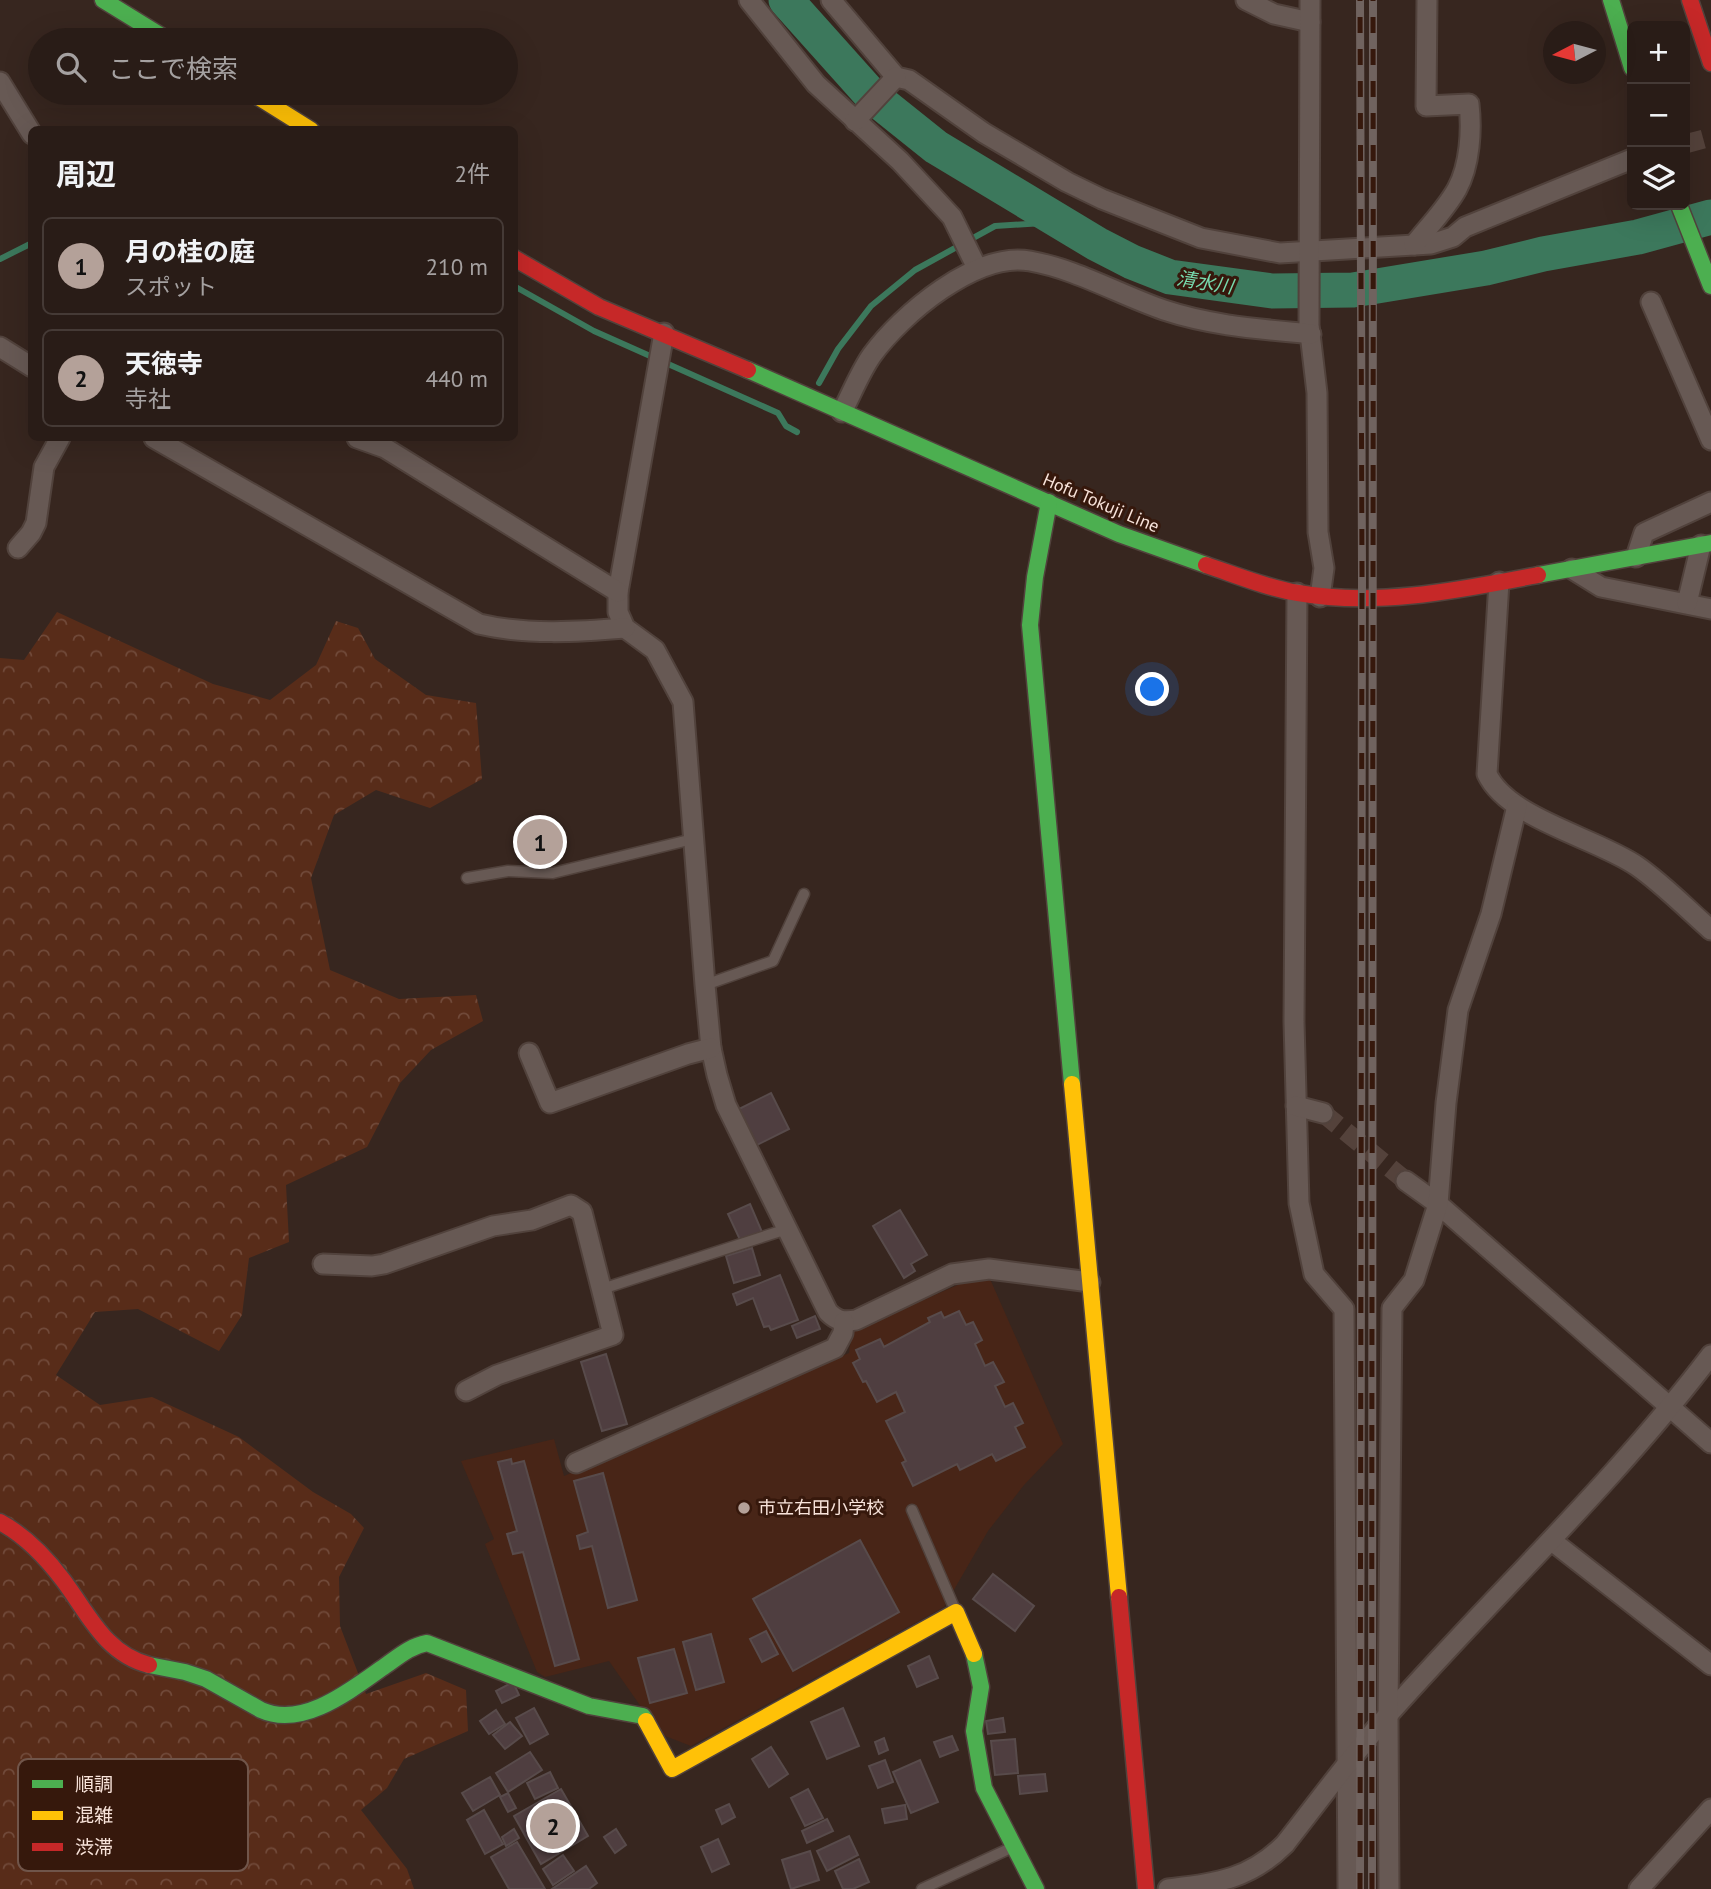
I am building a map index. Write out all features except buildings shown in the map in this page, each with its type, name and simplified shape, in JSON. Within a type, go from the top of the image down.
[{"type":"main road","points":[[103,0],[149,28]]},
{"type":"main road","points":[[1611,0],[1627,52]]},
{"type":"main road","points":[[1690,0],[1711,63]]},
{"type":"main road","points":[[271,105],[305,126]]},
{"type":"main road","points":[[1681,210],[1711,286]]},
{"type":"main road","name":"Hofu Tokuji Line","points":[[518,260],[599,307],[664,333],[1119,534],[1187,560],[1297,593],[1357,599],[1425,595],[1706,544]]},
{"type":"main road","points":[[1049,502],[1035,577],[1030,625],[1146,1889]]},
{"type":"main road","points":[[0,1522],[15,1529],[53,1567],[110,1646],[129,1661],[188,1672],[209,1679],[244,1701],[275,1715],[302,1714],[328,1703],[415,1645],[427,1643],[589,1706],[643,1716],[672,1769],[956,1612],[973,1649],[981,1687],[974,1731],[984,1788],[1036,1889]]},
{"type":"street","points":[[749,0],[816,84],[900,161],[952,217],[977,268]]},
{"type":"street","points":[[831,0],[896,77],[909,80],[985,133],[1067,182],[1102,199],[1201,238],[1309,259],[1431,244],[1453,237],[1465,227],[1627,161]]},
{"type":"street","points":[[1246,0],[1274,14],[1310,22]]},
{"type":"street","points":[[1310,0],[1310,329],[1317,393],[1318,531],[1324,568],[1321,597]]},
{"type":"street","points":[[1414,245],[1458,188],[1467,159],[1471,121],[1469,104],[1426,106],[1427,0]]},
{"type":"street","points":[[855,121],[896,77]]},
{"type":"street","points":[[0,82],[28,128]]},
{"type":"street","points":[[842,412],[872,356],[891,332],[948,284],[988,264],[1027,260],[1051,266],[1165,310],[1231,327],[1310,329]]},
{"type":"street","points":[[1651,302],[1711,440]]},
{"type":"street","points":[[664,333],[618,592],[618,612],[625,628],[655,650],[683,702],[711,1048],[726,1105],[828,1312],[835,1319],[844,1322],[856,1320],[953,1274],[989,1269],[1090,1282]]},
{"type":"street","points":[[0,347],[28,364]]},
{"type":"street","points":[[18,548],[36,523],[44,467],[58,441]]},
{"type":"street","points":[[159,441],[479,624],[500,629],[545,631],[625,628]]},
{"type":"street","points":[[365,441],[385,448],[618,592]]},
{"type":"street","points":[[1636,557],[1644,533],[1711,502]]},
{"type":"street","points":[[1687,603],[1706,544]]},
{"type":"street","points":[[1572,569],[1601,587],[1711,609]]},
{"type":"street","points":[[1499,582],[1488,774],[1493,787],[1517,806],[1637,866],[1711,930]]},
{"type":"street","points":[[1297,593],[1294,1022],[1299,1203],[1314,1273],[1344,1309],[1348,1889]]},
{"type":"street","points":[[1389,1889],[1392,1308],[1414,1280],[1438,1205],[1446,1103],[1458,1010],[1491,914],[1517,806]]},
{"type":"street","points":[[528,1054],[551,1103],[711,1048]]},
{"type":"street","points":[[1296,1106],[1323,1113]]},
{"type":"street","points":[[1406,1181],[1438,1205],[1711,1443]]},
{"type":"street","points":[[323,1264],[384,1264],[494,1226],[532,1220],[571,1205],[582,1212],[613,1335],[497,1375],[466,1391]]},
{"type":"street","points":[[576,1463],[835,1348],[843,1332],[844,1322]]},
{"type":"street","points":[[1168,1889],[1217,1886],[1267,1862],[1285,1844],[1388,1715],[1552,1541],[1671,1408],[1711,1354]]},
{"type":"street","points":[[1552,1541],[1711,1665]]},
{"type":"street","points":[[1639,1889],[1711,1809]]},
{"type":"lane","points":[[467,878],[508,871],[553,873],[693,839]]},
{"type":"lane","points":[[705,985],[773,961],[804,894]]},
{"type":"lane","points":[[602,1289],[787,1229]]},
{"type":"lane","points":[[912,1510],[956,1612]]},
{"type":"lane","points":[[922,1889],[1014,1846]]},
{"type":"shaded area","name":"市立右田小学校","points":[[990,1279],[1063,1444],[1024,1485],[988,1531],[944,1607],[691,1746],[660,1734],[609,1661],[545,1677],[537,1672],[485,1544],[494,1539],[461,1461],[554,1439],[564,1476],[849,1353],[852,1331],[960,1284]]},
{"type":"green space","points":[[57,612],[213,684],[270,700],[316,665],[336,621],[358,628],[375,659],[426,695],[476,703],[482,779],[430,808],[376,790],[334,815],[311,878],[330,970],[399,999],[476,995],[483,1021],[431,1050],[400,1083],[367,1147],[286,1185],[289,1242],[249,1258],[242,1315],[219,1351],[138,1309],[95,1312],[56,1375],[100,1405],[152,1397],[239,1437],[313,1492],[351,1514],[364,1528],[339,1577],[340,1626],[366,1694],[426,1673],[466,1690],[468,1731],[404,1759],[387,1788],[361,1810],[407,1869],[414,1889],[0,1889],[0,658],[24,660]]},
{"type":"waterway","name":"清水川","points":[[786,0],[871,95],[936,147],[1097,244],[1170,277],[1272,291],[1353,290],[1486,268],[1543,254],[1638,237],[1711,217]]},
{"type":"waterway","points":[[819,383],[838,349],[871,306],[915,270],[995,226],[1059,222]]},
{"type":"waterway","points":[[0,259],[28,245]]},
{"type":"waterway","points":[[518,288],[594,331],[778,413],[786,426],[797,432]]},
{"type":"tunnel","points":[[1690,143],[1711,137]]},
{"type":"tunnel","points":[[1323,1113],[1406,1181]]},
{"type":"railway","points":[[1360,0],[1360,1889]]},
{"type":"railway","points":[[1372,1889],[1373,0]]},
{"type":"traffic: fast","points":[[103,0],[148,28]]},
{"type":"traffic: fast","points":[[1611,0],[1627,52]]},
{"type":"traffic: fast","points":[[1681,210],[1711,286]]},
{"type":"traffic: fast","points":[[748,370],[1119,534],[1206,565]]},
{"type":"traffic: fast","points":[[1049,502],[1035,577],[1030,625],[1072,1084]]},
{"type":"traffic: fast","points":[[1538,575],[1711,543]]},
{"type":"traffic: fast","points":[[149,1665],[206,1679],[261,1710],[277,1715],[293,1715],[326,1704],[357,1686],[404,1652],[427,1643],[589,1706],[643,1716],[646,1721]]},
{"type":"traffic: fast","points":[[974,1654],[981,1687],[974,1731],[984,1788],[1036,1889]]},
{"type":"traffic: slow","points":[[271,105],[305,126]]},
{"type":"traffic: slow","points":[[1072,1084],[1119,1597]]},
{"type":"traffic: slow","points":[[646,1721],[672,1769],[956,1612],[974,1654]]},
{"type":"traffic: jam","points":[[1690,0],[1711,63]]},
{"type":"traffic: jam","points":[[518,260],[599,307],[748,370]]},
{"type":"traffic: jam","points":[[1206,565],[1286,591],[1358,598],[1418,595],[1538,575]]},
{"type":"traffic: jam","points":[[0,1522],[27,1540],[42,1555],[109,1642],[134,1660],[149,1665]]},
{"type":"traffic: jam","points":[[1119,1597],[1146,1889]]},
{"type":"place","name":"月の桂の庭","points":[[540,842]]},
{"type":"place","name":"市立右田小学校","points":[[744,1508]]},
{"type":"place","name":"天徳寺","points":[[553,1826]]}]
